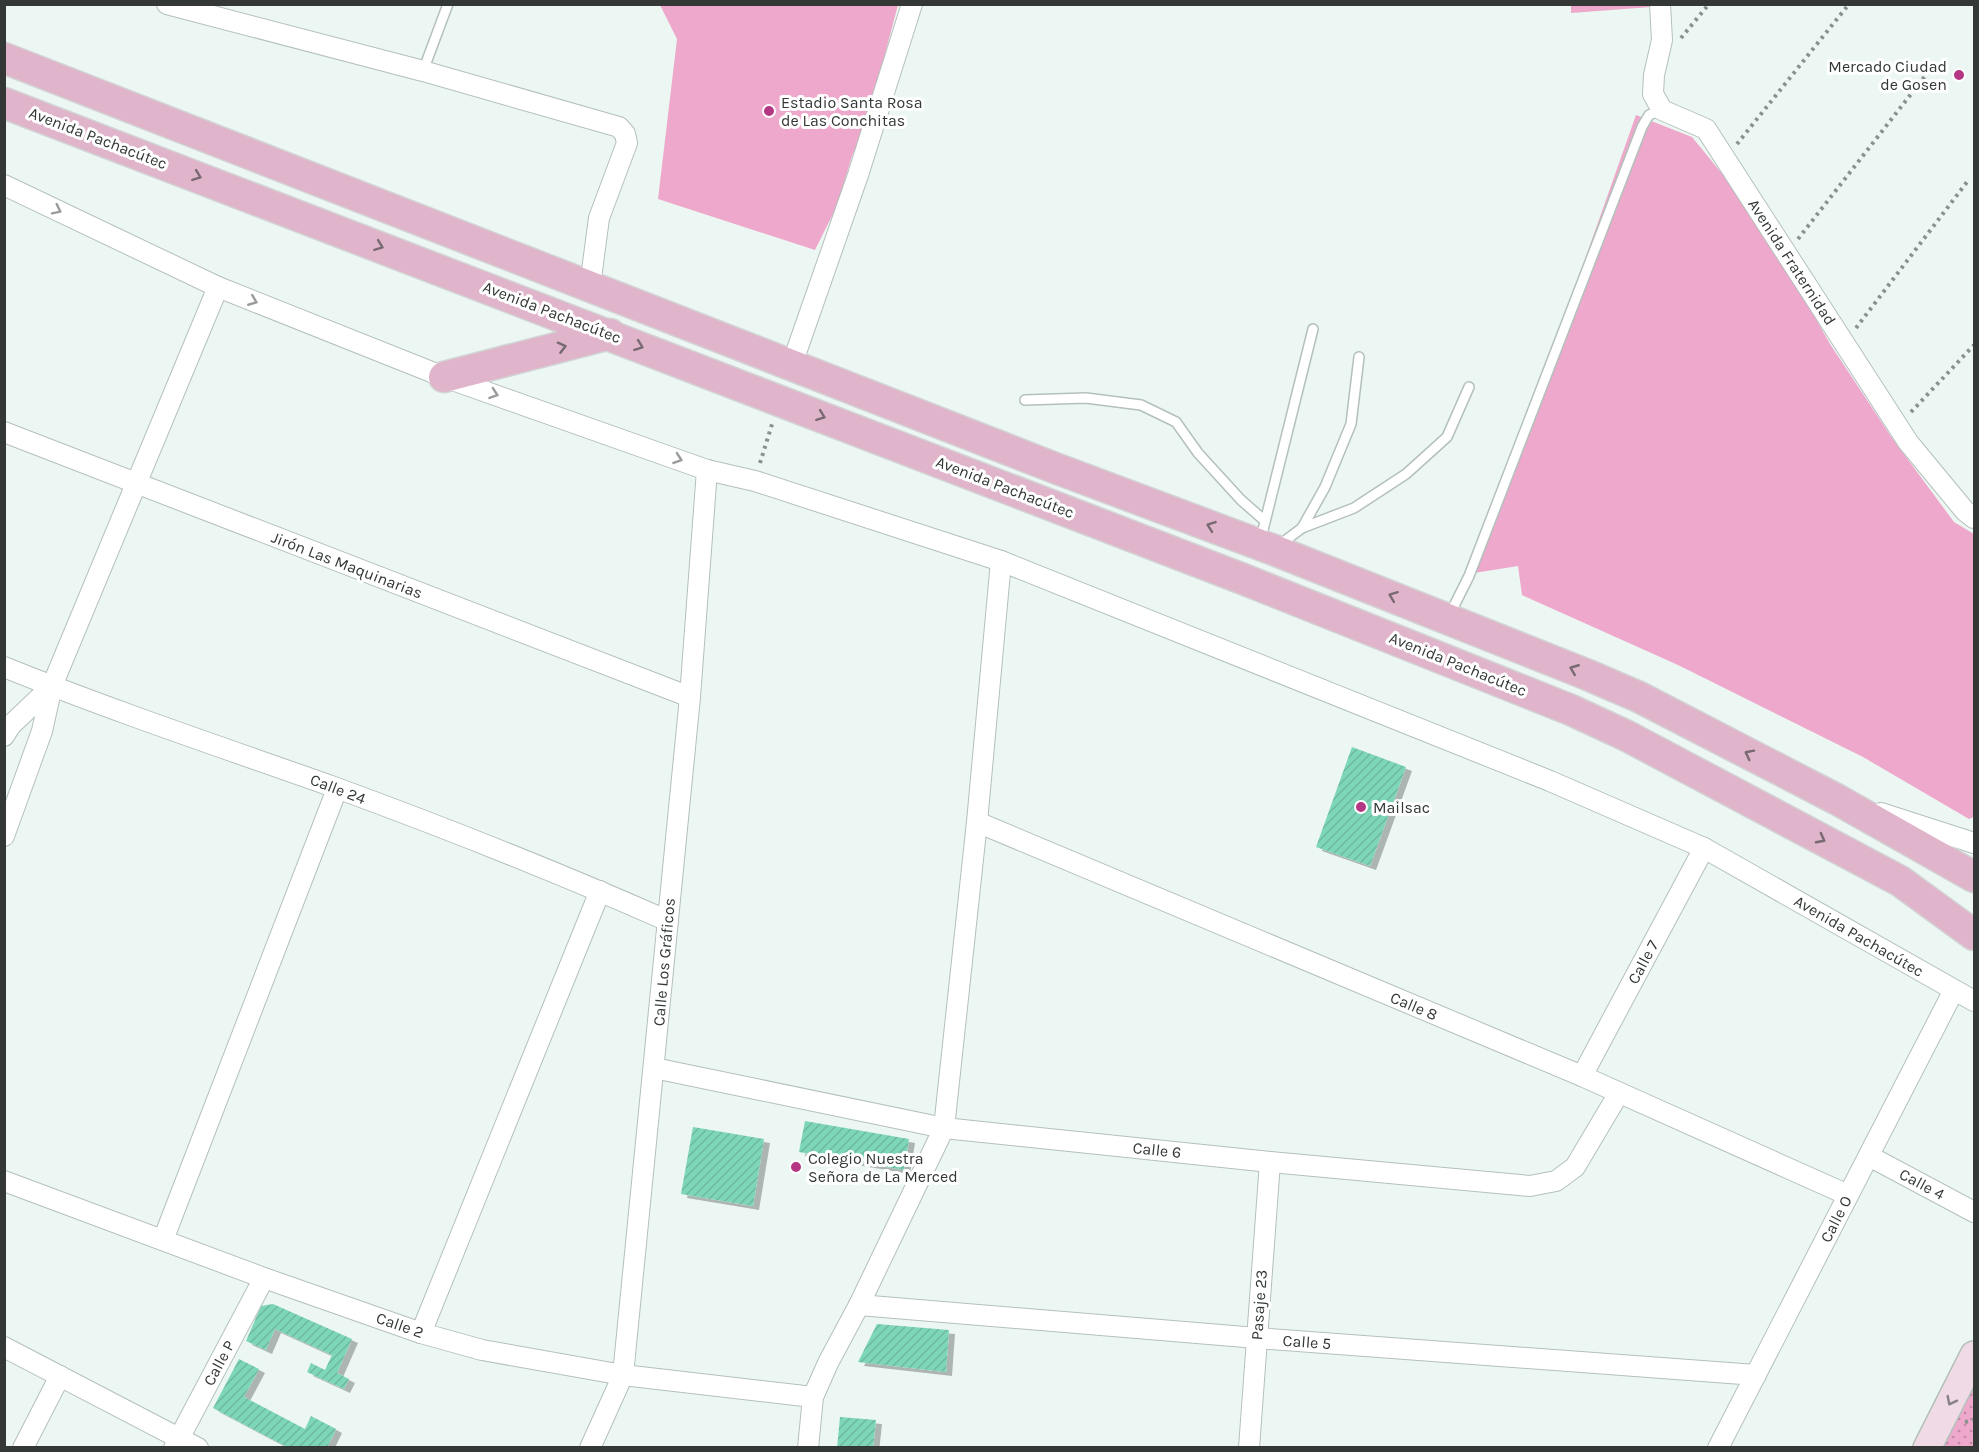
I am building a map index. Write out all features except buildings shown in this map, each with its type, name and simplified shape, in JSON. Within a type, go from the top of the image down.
[{"type":"main road","points":[[6,63],[590,286],[1055,468],[1266,538],[1448,618],[1639,697],[1838,800],[1974,875]]},
{"type":"main road","name":"Avenida Pachacútec","points":[[4,103],[610,334],[1571,710],[1627,736],[1900,881],[1974,936]]},
{"type":"main road","points":[[444,377],[610,334]]},
{"type":"main road","points":[[1770,812],[1792,776]]},
{"type":"street","points":[[167,4],[423,70],[619,127],[625,134],[627,143],[599,218],[590,286]]},
{"type":"street","points":[[792,364],[858,175],[912,4]]},
{"type":"street","points":[[1660,4],[1662,40],[1654,75],[1653,94],[1662,110]]},
{"type":"street","name":"Avenida Fraternidad","points":[[1662,110],[1706,129],[1908,442],[1965,511],[1974,518]]},
{"type":"street","name":"Avenida Pachacútec","points":[[4,185],[218,287],[444,377],[707,470],[755,481],[1001,561],[1551,781],[1704,848],[1974,1001]]},
{"type":"street","points":[[4,836],[42,731],[52,686],[218,287]]},
{"type":"street","name":"Jirón Las Maquinarias","points":[[4,432],[690,697]]},
{"type":"street","name":"Calle Los Gráficos","points":[[590,1448],[623,1375],[690,697],[707,470]]},
{"type":"street","points":[[808,1448],[813,1397],[944,1128],[977,822],[1001,561]]},
{"type":"street","name":"Calle 24","points":[[4,667],[337,789],[600,891],[668,921]]},
{"type":"street","points":[[4,736],[11,725],[52,686]]},
{"type":"street","points":[[163,1240],[337,789]]},
{"type":"street","points":[[1838,800],[1974,843]]},
{"type":"street","name":"Calle 8","points":[[977,822],[1582,1076],[1848,1195]]},
{"type":"street","name":"Calle 7","points":[[1582,1076],[1704,848]]},
{"type":"street","points":[[421,1333],[600,891]]},
{"type":"street","name":"Calle O","points":[[1718,1448],[1954,990]]},
{"type":"street","name":"Calle 6","points":[[654,1068],[944,1128],[1530,1186],[1556,1181],[1575,1167],[1619,1093]]},
{"type":"street","name":"Calle 4","points":[[1869,1156],[1974,1212]]},
{"type":"street","name":"Pasaje 23","points":[[1249,1448],[1270,1162]]},
{"type":"street","name":"Calle 2","points":[[4,1181],[264,1278],[421,1333],[482,1350],[623,1375],[813,1397]]},
{"type":"street","name":"Calle P","points":[[175,1444],[264,1278]]},
{"type":"street","name":"Calle 5","points":[[859,1305],[1257,1338],[1756,1375]]},
{"type":"street","points":[[4,1347],[57,1382],[175,1444],[198,1448]]},
{"type":"street","points":[[1928,1448],[1974,1355]]},
{"type":"street","points":[[4,1362],[57,1382]]},
{"type":"street","points":[[23,1448],[57,1382]]},
{"type":"lane","points":[[423,70],[448,4]]},
{"type":"lane","points":[[1448,618],[1469,576],[1642,127],[1649,116],[1662,110]]},
{"type":"lane","points":[[1266,538],[1312,328]]},
{"type":"lane","points":[[1302,528],[1325,487],[1351,424],[1359,357]]},
{"type":"lane","points":[[1266,538],[1302,528],[1354,508],[1406,474],[1447,437],[1469,387]]},
{"type":"lane","points":[[1025,400],[1086,398],[1141,405],[1176,422],[1198,453],[1241,501],[1266,538]]},
{"type":"path","points":[[1725,159],[1849,4]]},
{"type":"path","points":[[1787,254],[1929,71]]},
{"type":"path","points":[[1844,343],[1967,182]]},
{"type":"path","points":[[1898,425],[1974,345]]},
{"type":"path","points":[[755,481],[774,416]]},
{"type":"shaded area","points":[[1650,4],[1651,7],[1571,13],[1571,5]]},
{"type":"shaded area","name":"Estadio Santa Rosa de Las Conchitas","points":[[660,5],[898,5],[865,129],[852,156],[837,206],[815,250],[658,199],[677,39]]},
{"type":"shaded area","points":[[1636,115],[1692,137],[1742,198],[1789,271],[1830,344],[1892,438],[1954,522],[1974,534],[1974,817],[1969,819],[1863,757],[1678,665],[1522,595],[1518,566],[1474,573]]},
{"type":"shaded area","points":[[1974,1381],[1974,1447],[1940,1448]]},
{"type":"place","name":"Mercado Ciudad de Gosen","points":[[1959,75]]},
{"type":"place","name":"Estadio Santa Rosa de Las Conchitas","points":[[769,111]]},
{"type":"place","name":"Mailsac","points":[[1361,807]]},
{"type":"place","name":"Colegio Nuestra Señora de La Merced","points":[[796,1167]]}]
